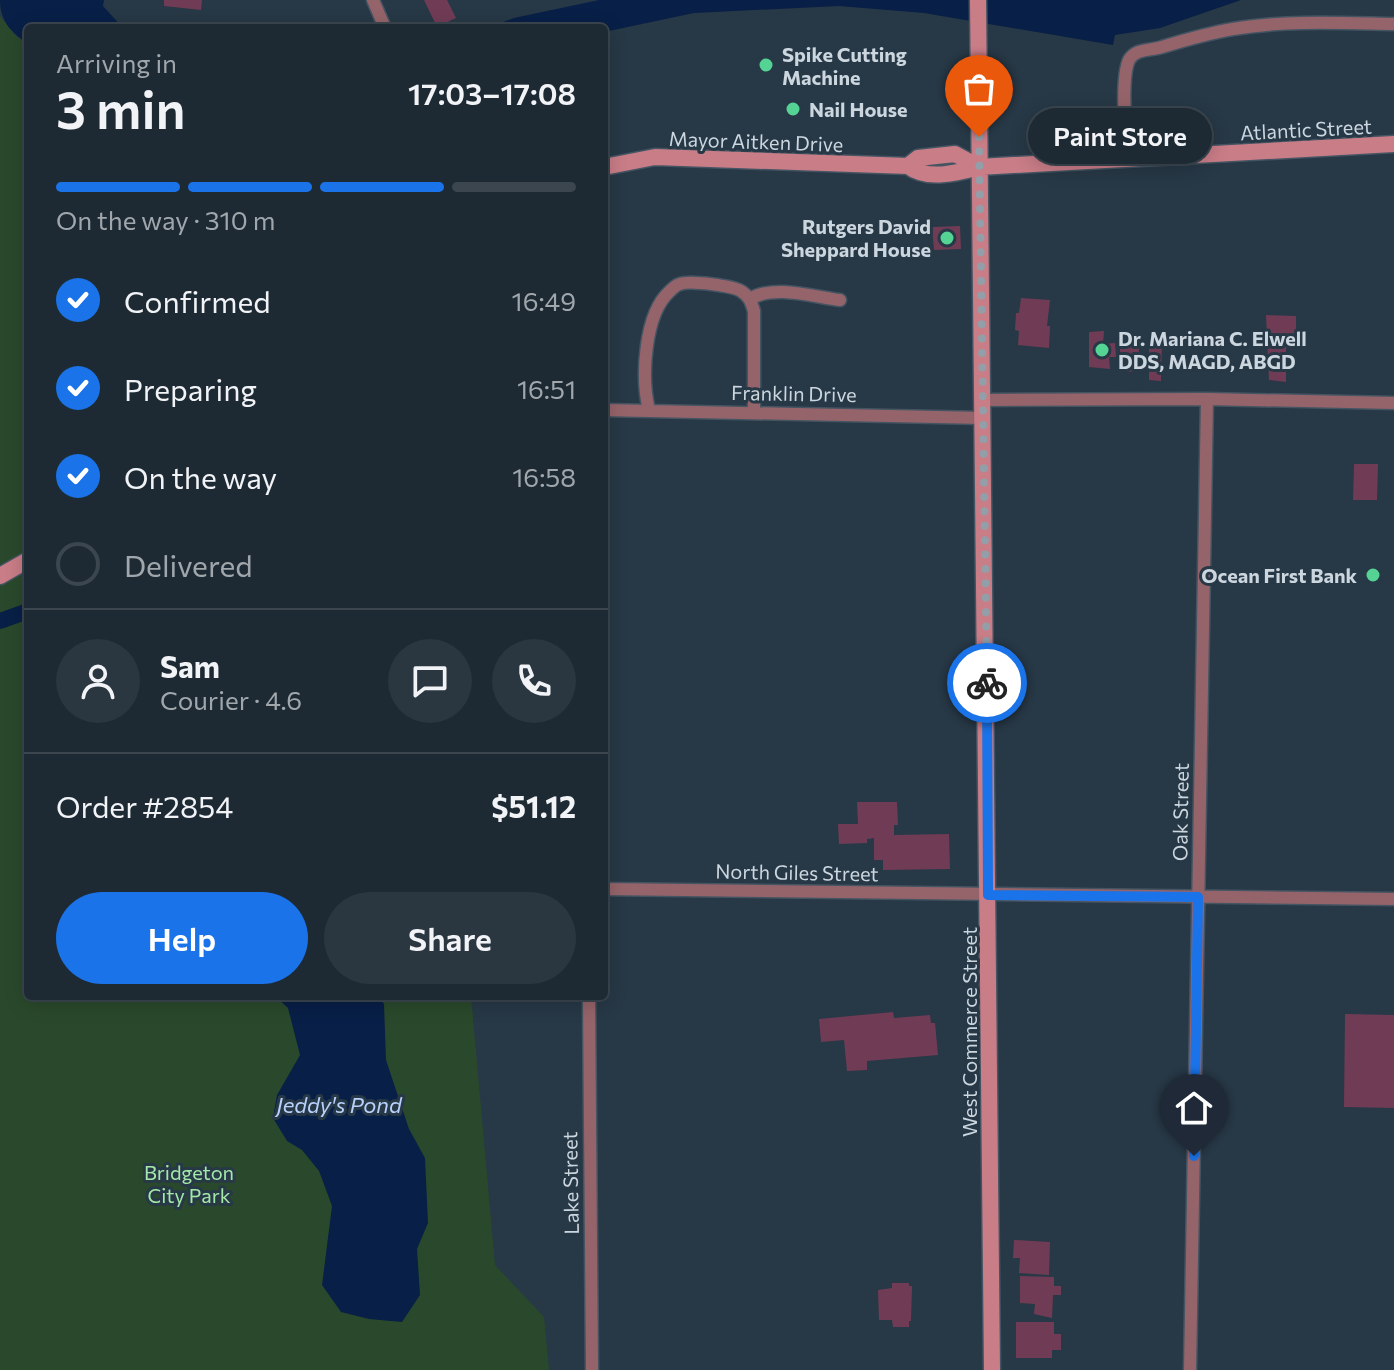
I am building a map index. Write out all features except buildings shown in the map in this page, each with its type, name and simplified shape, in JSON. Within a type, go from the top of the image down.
[{"type":"street","points":[[373,0],[383,24]]},
{"type":"street","name":"West Commerce Street","points":[[978,0],[992,1370]]},
{"type":"street","points":[[1128,159],[1126,72],[1130,58],[1139,50],[1155,49],[1236,28],[1326,22],[1394,24]]},
{"type":"street","name":"Atlantic Street","points":[[979,167],[1394,144]]},
{"type":"street","name":"Mayor Aitken Drive","points":[[608,166],[655,157],[908,166],[917,173],[955,173],[979,167]]},
{"type":"street","points":[[649,410],[646,385],[648,345],[655,311],[670,291],[681,283],[739,289],[750,299],[754,311],[754,412]]},
{"type":"street","points":[[750,299],[758,294],[776,292],[840,300]]},
{"type":"street","points":[[983,400],[1207,399],[1394,403]]},
{"type":"street","name":"Oak Street","points":[[1190,1370],[1207,399]]},
{"type":"street","name":"Franklin Drive","points":[[608,410],[983,418]]},
{"type":"street","points":[[0,576],[24,562]]},
{"type":"street","name":"North Giles Street","points":[[608,889],[1394,899]]},
{"type":"street","name":"Lake Street","points":[[589,1000],[592,1370]]},
{"type":"green space","name":"Bridgeton City Park","points":[[0,16],[24,41],[24,1000],[471,1000],[495,1265],[544,1317],[549,1370],[0,1370]]},
{"type":"water","points":[[0,0],[104,0],[103,6],[119,24],[24,24],[24,41],[16,35],[2,14]]},
{"type":"water","points":[[599,0],[1241,0],[1160,28],[1115,35],[1113,45],[924,13],[839,6],[694,13],[608,31],[608,24],[498,24]]},
{"type":"water","name":"Jeddy's Pond","points":[[279,1000],[381,1000],[384,1004],[386,1060],[409,1129],[425,1158],[428,1223],[417,1249],[420,1295],[402,1322],[341,1312],[322,1285],[332,1206],[319,1171],[302,1150],[287,1141],[273,1118],[277,1095],[300,1055],[288,1008]]},
{"type":"waterway","points":[[0,621],[24,612]]},
{"type":"way so far","points":[[979,137],[987,683]]},
{"type":"place","name":"Spike Cutting Machine","points":[[766,65]]},
{"type":"place","name":"Nail House","points":[[793,109]]},
{"type":"place","name":"Paint Store","points":[[979,137]]},
{"type":"place","name":"Rutgers David Sheppard House","points":[[947,238]]},
{"type":"place","name":"Dr. Mariana C. Elwell DDS, MAGD, ABGD","points":[[1102,350]]},
{"type":"place","name":"Ocean First Bank","points":[[1373,575]]},
{"type":"route","points":[[987,683],[988,895],[1198,897],[1194,1156]]}]
